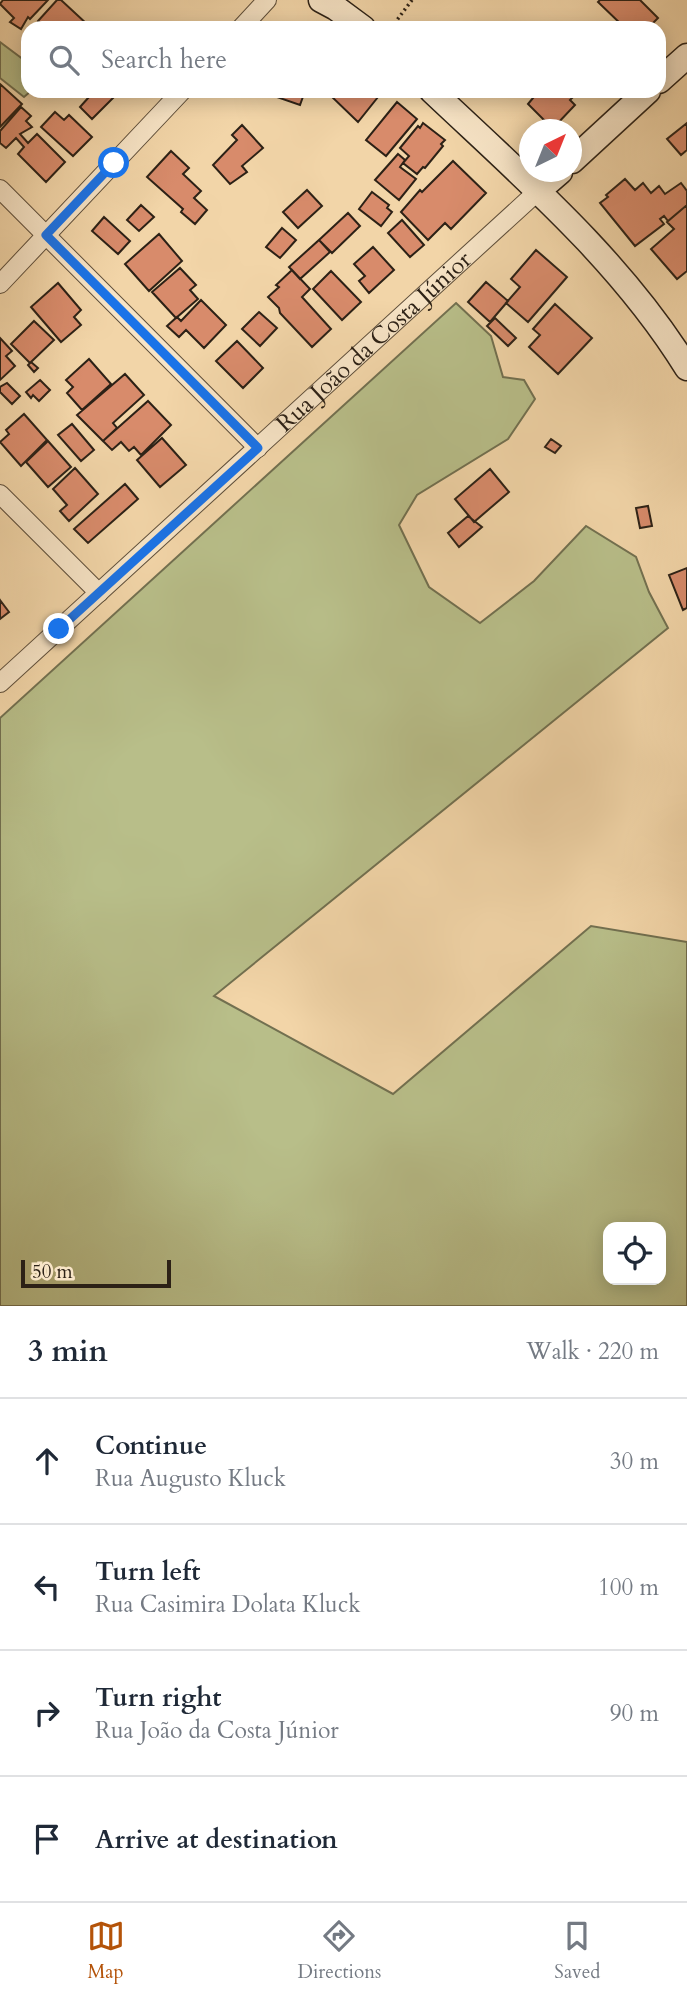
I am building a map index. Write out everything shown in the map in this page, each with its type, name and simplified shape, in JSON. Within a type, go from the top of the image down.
[{"type":"main road","points":[[321,0],[354,21]]},
{"type":"main road","points":[[666,74],[687,55]]},
{"type":"main road","points":[[439,98],[538,191],[634,293],[687,368]]},
{"type":"main road","points":[[582,152],[640,98]]},
{"type":"main road","name":"Rua João da Costa Júnior","points":[[538,191],[548,182]]},
{"type":"street","points":[[248,21],[267,0]]},
{"type":"street","points":[[0,284],[175,98]]},
{"type":"street","points":[[0,189],[258,448]]},
{"type":"street","name":"Rua João da Costa Júnior","points":[[0,683],[538,191]]},
{"type":"street","points":[[0,494],[99,593]]},
{"type":"path","points":[[396,21],[412,0]]},
{"type":"green space","points":[[0,42],[21,58],[21,95],[0,78]]},
{"type":"green space","points":[[456,303],[491,336],[503,377],[524,380],[535,399],[508,439],[417,495],[399,525],[429,587],[480,623],[534,581],[586,526],[636,557],[649,592],[668,628],[214,996],[393,1094],[591,926],[687,942],[687,1306],[0,1306],[0,718]]},
{"type":"building","points":[[3,0],[48,0],[30,19],[28,17],[26,21],[21,21],[21,29],[10,22],[14,18],[0,4]]},
{"type":"building","points":[[57,0],[61,0],[84,21],[38,21]]},
{"type":"building","points":[[640,0],[658,18],[655,21],[618,21],[598,2]]},
{"type":"building","points":[[0,84],[22,104],[0,127]]},
{"type":"building","points":[[88,98],[113,98],[92,119],[80,107]]},
{"type":"building","points":[[280,98],[302,98],[300,105]]},
{"type":"building","points":[[333,98],[377,98],[358,122]]},
{"type":"building","points":[[533,98],[572,98],[570,100],[575,105],[562,119],[543,119],[528,104]]},
{"type":"building","points":[[397,102],[417,119],[386,156],[366,140]]},
{"type":"building","points":[[21,107],[31,116],[26,121],[32,127],[20,134],[28,143],[37,134],[65,162],[46,182],[18,154],[24,147],[16,138],[6,148],[0,143],[0,131]]},
{"type":"building","points":[[55,112],[64,120],[69,115],[92,137],[73,156],[41,127]]},
{"type":"building","points":[[423,123],[445,140],[425,168],[417,174],[403,163],[409,156],[400,148]]},
{"type":"building","points":[[687,123],[687,150],[681,155],[667,139]]},
{"type":"building","points":[[242,125],[263,148],[242,166],[247,172],[230,184],[213,165],[237,140],[232,135]]},
{"type":"building","points":[[171,151],[189,168],[183,174],[201,191],[194,198],[207,210],[195,224],[181,212],[183,209],[147,177]]},
{"type":"building","points":[[398,154],[405,160],[400,167],[416,179],[399,200],[375,180]]},
{"type":"building","points":[[453,161],[486,193],[451,229],[445,223],[428,240],[401,212],[420,190],[422,192]]},
{"type":"building","points":[[625,179],[635,190],[643,183],[651,193],[659,186],[665,194],[681,183],[687,191],[687,205],[668,221],[664,216],[660,219],[664,224],[635,246],[600,203]]},
{"type":"building","points":[[307,190],[322,206],[298,228],[283,212]]},
{"type":"building","points":[[372,192],[389,205],[387,208],[392,212],[381,226],[359,209]]},
{"type":"building","points":[[141,205],[154,217],[139,231],[127,220]]},
{"type":"building","points":[[687,205],[687,271],[677,279],[651,249],[674,229],[667,222]]},
{"type":"building","points":[[348,213],[360,226],[332,253],[319,240]]},
{"type":"building","points":[[104,217],[130,241],[118,254],[92,231]]},
{"type":"building","points":[[402,220],[424,245],[410,257],[388,233]]},
{"type":"building","points":[[282,228],[296,240],[280,258],[266,247]]},
{"type":"building","points":[[159,234],[182,261],[149,291],[125,264]]},
{"type":"building","points":[[319,240],[330,252],[300,279],[289,267]]},
{"type":"building","points":[[373,247],[394,270],[369,293],[359,281],[365,276],[354,264]]},
{"type":"building","points":[[536,250],[567,277],[528,322],[506,303],[520,287],[511,279]]},
{"type":"building","points":[[180,268],[196,285],[190,290],[198,299],[176,318],[152,292]]},
{"type":"building","points":[[292,270],[310,289],[302,297],[331,329],[312,347],[268,297]]},
{"type":"building","points":[[331,271],[361,302],[342,320],[313,289]]},
{"type":"building","points":[[486,282],[508,301],[490,322],[468,302]]},
{"type":"building","points":[[58,283],[81,310],[74,317],[81,325],[61,342],[31,307]]},
{"type":"building","points":[[201,300],[226,325],[204,348],[186,330],[179,337],[167,326],[177,317],[181,321]]},
{"type":"building","points":[[555,304],[592,338],[558,374],[529,347],[540,335],[533,329]]},
{"type":"building","points":[[259,312],[277,328],[260,346],[242,329]]},
{"type":"building","points":[[495,318],[516,338],[508,346],[487,326]]},
{"type":"building","points":[[34,321],[54,340],[31,362],[38,368],[34,372],[28,365],[30,363],[11,344]]},
{"type":"building","points":[[0,338],[12,351],[6,356],[15,366],[0,380]]},
{"type":"building","points":[[237,341],[263,368],[243,388],[216,361]]},
{"type":"building","points":[[89,359],[111,384],[82,410],[67,393],[73,387],[66,380]]},
{"type":"building","points":[[125,374],[144,395],[113,423],[117,428],[103,441],[77,415]]},
{"type":"building","points":[[40,380],[50,390],[39,401],[26,392]]},
{"type":"building","points":[[7,383],[20,396],[12,404],[0,392],[0,387]]},
{"type":"building","points":[[148,401],[171,425],[141,455],[134,447],[129,451],[121,442],[112,450],[103,441]]},
{"type":"building","points":[[24,414],[47,440],[21,466],[0,442],[9,434],[6,430]]},
{"type":"building","points":[[72,424],[94,450],[81,461],[58,435]]},
{"type":"building","points":[[162,438],[186,465],[160,487],[137,460]]},
{"type":"building","points":[[551,439],[561,446],[555,453],[545,447]]},
{"type":"building","points":[[48,441],[71,467],[48,487],[26,462]]},
{"type":"building","points":[[75,468],[98,494],[69,521],[60,511],[67,505],[53,489]]},
{"type":"building","points":[[490,469],[509,492],[474,522],[455,499]]},
{"type":"building","points":[[125,484],[138,499],[88,543],[74,529]]},
{"type":"building","points":[[648,506],[652,526],[640,528],[636,508]]},
{"type":"building","points":[[468,516],[482,527],[459,547],[448,533]]},
{"type":"building","points":[[687,568],[687,608],[683,610],[669,575]]},
{"type":"building","points":[[0,600],[9,612],[0,619]]},
{"type":"route","points":[[59,629],[258,448],[46,235],[114,163]]}]
